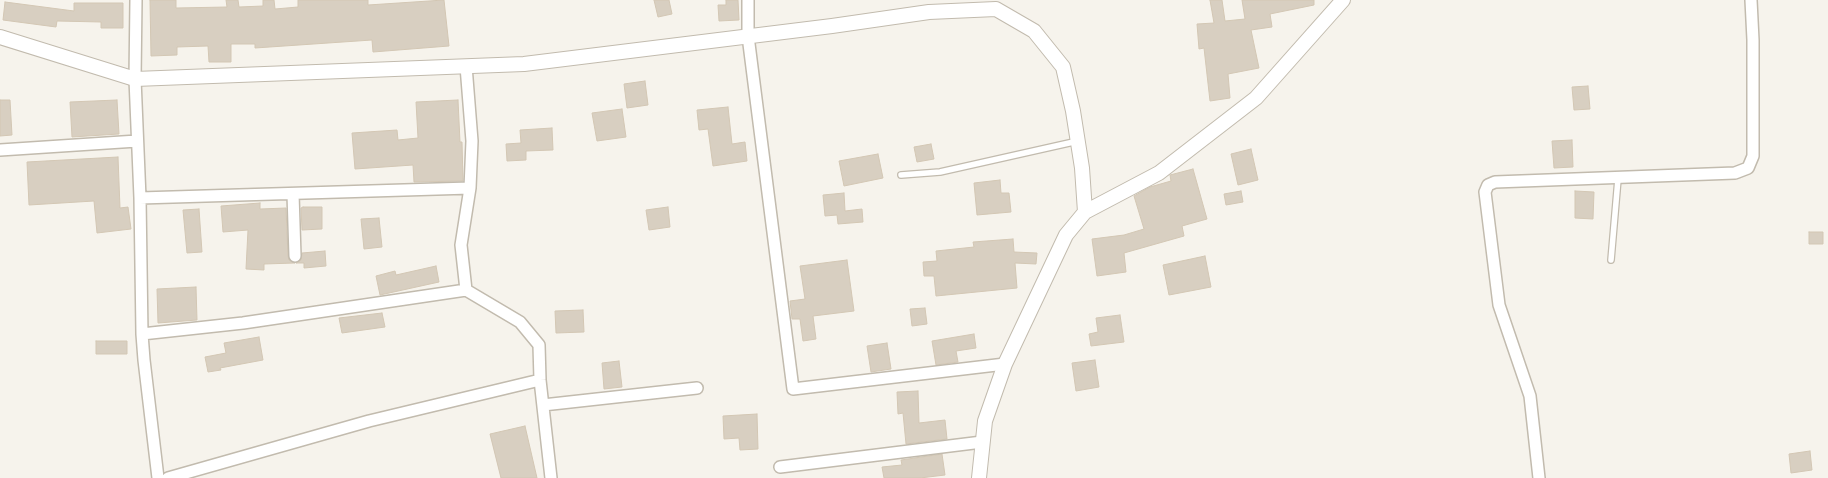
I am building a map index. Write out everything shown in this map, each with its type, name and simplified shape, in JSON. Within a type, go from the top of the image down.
[{"type":"street","points":[[136,0],[134,79],[140,198],[142,334],[158,478]]},
{"type":"street","points":[[748,0],[748,36],[793,388],[1005,364]]},
{"type":"street","points":[[979,478],[985,421],[1005,364],[1066,235],[1086,212],[1159,173],[1256,98],[1343,0]]},
{"type":"street","points":[[1539,478],[1530,396],[1499,305],[1485,192],[1488,185],[1495,182],[1735,173],[1748,168],[1753,156],[1754,40],[1751,0]]},
{"type":"street","points":[[0,37],[134,79],[524,64],[832,26],[929,12],[996,9],[1034,31],[1063,67],[1078,141],[1086,212]]},
{"type":"street","points":[[466,66],[472,141],[470,188],[461,246],[466,290]]},
{"type":"street","points":[[0,150],[137,141]]},
{"type":"street","points":[[140,198],[470,188]]},
{"type":"street","points":[[293,194],[295,256]]},
{"type":"street","points":[[142,334],[242,323],[466,290],[520,322],[539,345],[540,380],[551,478]]},
{"type":"street","points":[[168,478],[369,421],[540,380]]},
{"type":"street","points":[[543,405],[697,388]]},
{"type":"street","points":[[780,467],[982,442]]},
{"type":"lane","points":[[901,175],[940,172],[1078,141]]},
{"type":"lane","points":[[1611,260],[1618,178]]},
{"type":"building","points":[[150,0],[176,0],[176,8],[227,7],[226,0],[238,0],[239,7],[263,6],[263,0],[274,0],[275,9],[298,7],[298,0],[368,0],[368,5],[444,0],[449,46],[373,52],[372,40],[255,48],[255,44],[231,44],[231,62],[209,62],[208,46],[177,47],[177,55],[151,56]]},
{"type":"building","points":[[654,0],[669,0],[672,14],[658,17]]},
{"type":"building","points":[[726,0],[738,0],[739,20],[719,21],[718,5],[726,5]]},
{"type":"building","points":[[1210,0],[1222,0],[1225,21],[1245,19],[1242,0],[1314,0],[1314,5],[1270,14],[1272,27],[1251,30],[1259,68],[1228,74],[1230,98],[1210,101],[1204,48],[1199,49],[1197,24],[1214,23]]},
{"type":"building","points":[[5,2],[74,11],[74,3],[123,3],[123,28],[101,28],[101,22],[57,21],[56,27],[3,20]]},
{"type":"building","points":[[645,81],[648,105],[627,108],[624,84]]},
{"type":"building","points":[[1588,86],[1590,109],[1574,110],[1572,87]]},
{"type":"building","points":[[0,100],[10,100],[12,135],[0,136]]},
{"type":"building","points":[[117,100],[119,134],[72,137],[70,102]]},
{"type":"building","points":[[458,100],[463,181],[414,182],[413,165],[355,169],[352,133],[397,130],[398,140],[418,138],[416,102]]},
{"type":"building","points":[[728,107],[732,144],[745,142],[747,161],[713,166],[708,129],[699,130],[697,110]]},
{"type":"building","points":[[622,109],[626,137],[597,141],[592,113]]},
{"type":"building","points":[[552,128],[553,150],[526,151],[526,160],[507,161],[506,144],[521,143],[520,130]]},
{"type":"building","points":[[1572,140],[1573,167],[1554,168],[1552,141]]},
{"type":"building","points":[[931,144],[934,159],[917,162],[914,147]]},
{"type":"building","points":[[1251,149],[1258,180],[1238,185],[1231,154]]},
{"type":"building","points":[[878,154],[883,178],[844,186],[839,161]]},
{"type":"building","points":[[118,157],[120,208],[128,207],[131,229],[97,233],[94,201],[29,205],[27,162]]},
{"type":"building","points":[[1193,169],[1207,219],[1182,226],[1184,236],[1124,253],[1126,272],[1097,276],[1092,239],[1124,235],[1144,229],[1134,196],[1150,187],[1171,181],[1170,175]]},
{"type":"building","points":[[1000,180],[1001,193],[1009,193],[1011,212],[977,215],[974,183]]},
{"type":"building","points":[[1241,191],[1243,202],[1226,205],[1224,194]]},
{"type":"building","points":[[1575,191],[1594,192],[1593,219],[1575,218]]},
{"type":"building","points":[[844,193],[845,211],[862,209],[863,222],[838,224],[837,215],[825,216],[823,195]]},
{"type":"building","points":[[260,203],[260,209],[286,208],[288,256],[289,260],[295,263],[264,264],[264,270],[246,269],[248,230],[223,232],[221,206]]},
{"type":"building","points":[[322,207],[322,229],[302,230],[301,208]]},
{"type":"building","points":[[668,207],[670,227],[649,230],[646,210]]},
{"type":"building","points":[[199,209],[202,252],[187,253],[183,210]]},
{"type":"building","points":[[379,218],[382,247],[364,249],[361,219]]},
{"type":"building","points":[[1809,232],[1823,232],[1823,244],[1809,244]]},
{"type":"building","points":[[1013,239],[1014,252],[1037,253],[1036,264],[1015,263],[1017,288],[936,296],[934,276],[924,276],[923,262],[937,261],[936,251],[974,247],[973,242]]},
{"type":"building","points":[[325,251],[326,266],[304,268],[304,263],[296,263],[301,260],[302,253]]},
{"type":"building","points":[[1205,256],[1211,287],[1169,295],[1163,265]]},
{"type":"building","points":[[847,260],[854,311],[813,316],[816,339],[803,341],[800,319],[792,319],[790,301],[805,299],[800,266]]},
{"type":"building","points":[[436,266],[439,282],[380,295],[376,276],[395,271],[396,275]]},
{"type":"building","points":[[196,287],[197,320],[158,323],[157,289]]},
{"type":"building","points":[[925,308],[927,324],[912,326],[910,309]]},
{"type":"building","points":[[583,310],[584,332],[556,333],[555,311]]},
{"type":"building","points":[[382,313],[385,327],[342,333],[339,318]]},
{"type":"building","points":[[1120,315],[1124,342],[1091,346],[1089,334],[1098,332],[1096,318]]},
{"type":"building","points":[[974,334],[976,348],[956,351],[958,362],[936,365],[932,341]]},
{"type":"building","points":[[259,337],[263,360],[208,372],[205,357],[226,353],[224,343]]},
{"type":"building","points":[[96,341],[127,341],[127,354],[96,354]]},
{"type":"building","points":[[887,343],[891,369],[871,372],[867,346]]},
{"type":"building","points":[[1095,360],[1099,387],[1076,391],[1072,363]]},
{"type":"building","points":[[619,361],[622,387],[604,389],[602,363]]},
{"type":"building","points":[[918,391],[919,423],[945,420],[947,439],[906,444],[903,413],[898,414],[897,392]]},
{"type":"building","points":[[757,414],[758,449],[740,450],[739,438],[724,439],[723,416]]},
{"type":"building","points":[[525,426],[537,478],[501,478],[490,434]]},
{"type":"building","points":[[1810,451],[1812,470],[1791,473],[1789,454]]},
{"type":"building","points":[[942,454],[945,475],[920,478],[884,478],[882,467],[902,465],[901,460]]}]
